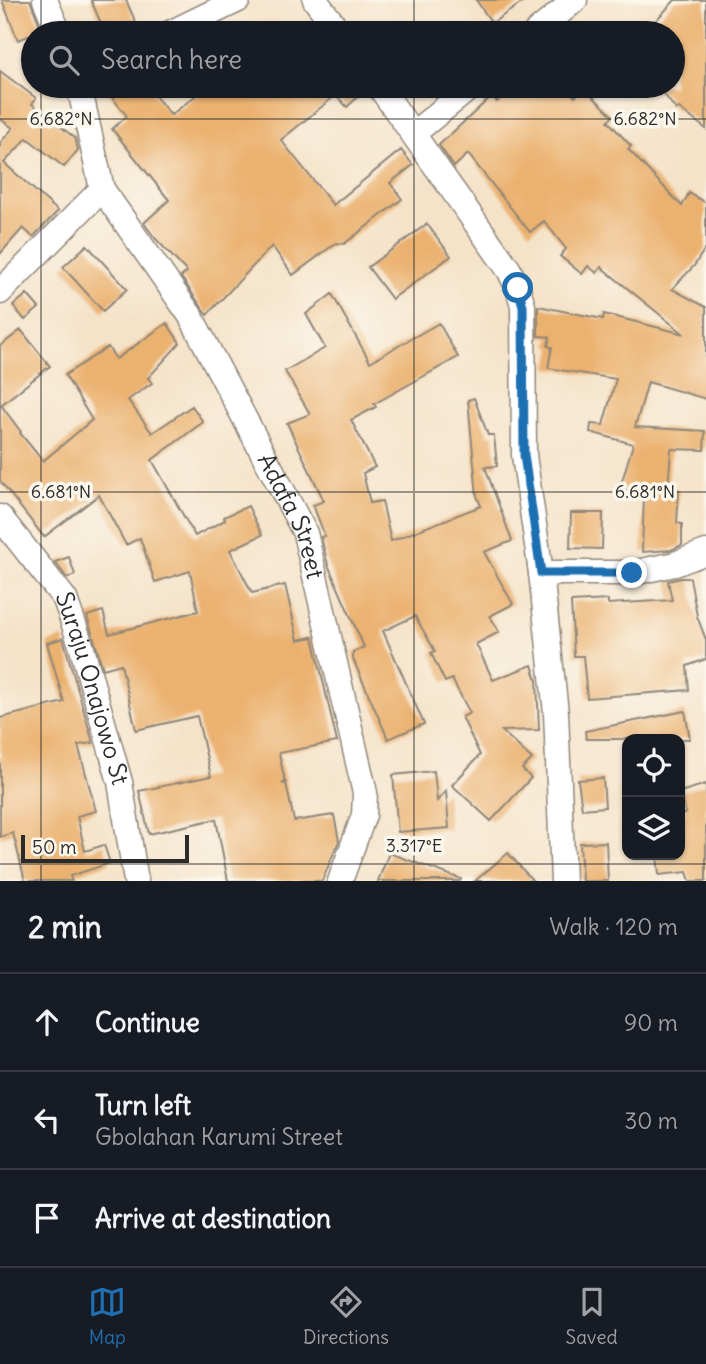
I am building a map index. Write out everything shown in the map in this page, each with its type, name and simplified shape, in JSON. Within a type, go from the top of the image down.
[{"type":"street","points":[[45,0],[54,21]]},
{"type":"street","points":[[195,21],[238,0]]},
{"type":"street","points":[[315,0],[331,21]]},
{"type":"street","points":[[550,21],[575,0]]},
{"type":"street","points":[[0,292],[102,189],[82,98]]},
{"type":"street","points":[[388,98],[509,270],[523,306],[524,455],[541,573],[556,713],[563,881]]},
{"type":"street","points":[[414,134],[458,98]]},
{"type":"street","name":"Adafa Street","points":[[102,189],[190,315],[304,533],[365,793],[364,815],[340,881]]},
{"type":"street","name":"Suraju Onajowo St","points":[[0,517],[65,600],[81,645],[120,782],[136,881]]},
{"type":"street","points":[[541,573],[632,573],[675,564],[706,552]]},
{"type":"building","points":[[2,0],[30,0],[38,21],[21,21],[21,39],[18,40]]},
{"type":"building","points":[[91,0],[126,0],[135,21],[100,21]]},
{"type":"building","points":[[476,0],[526,0],[495,21],[491,21]]},
{"type":"building","points":[[675,0],[706,0],[706,129],[679,108],[676,110],[667,98],[685,98],[685,21],[655,21]]},
{"type":"building","points":[[0,71],[21,87],[21,98],[36,98],[32,104],[75,138],[78,150],[64,167],[27,138],[4,163],[58,211],[33,237],[23,228],[0,254],[0,143],[13,128],[0,119]]},
{"type":"building","points":[[113,98],[157,98],[171,115],[193,98],[332,98],[281,140],[333,205],[401,150],[413,165],[390,183],[402,199],[344,244],[336,243],[293,275],[272,246],[207,315],[181,277],[187,272],[144,223],[169,200],[112,129],[127,116]]},
{"type":"building","points":[[339,98],[357,98],[347,107]]},
{"type":"building","points":[[490,98],[497,102],[501,98],[594,98],[613,116],[608,121],[631,146],[628,149],[682,206],[689,193],[706,203],[706,247],[694,266],[672,289],[706,307],[706,399],[648,382],[635,427],[705,431],[704,450],[671,449],[668,489],[679,490],[677,523],[682,524],[682,545],[671,550],[642,552],[644,495],[620,488],[633,444],[590,432],[591,424],[603,425],[616,379],[548,368],[552,347],[548,346],[550,337],[538,336],[538,306],[603,319],[604,314],[684,334],[601,267],[597,273],[588,266],[582,274],[560,256],[566,249],[544,221],[530,232],[468,154],[454,167],[439,145]]},
{"type":"building","points":[[427,224],[451,256],[392,299],[368,267]]},
{"type":"building","points":[[87,245],[127,289],[103,311],[63,267]]},
{"type":"building","points":[[27,294],[39,308],[25,320],[13,306]]},
{"type":"building","points":[[332,294],[370,362],[439,323],[458,357],[374,404],[376,407],[351,420],[375,467],[363,473],[370,503],[382,501],[391,541],[481,506],[477,496],[468,400],[474,398],[488,435],[494,435],[497,466],[485,467],[512,541],[484,552],[513,604],[490,616],[499,632],[476,644],[493,680],[532,665],[537,680],[539,730],[502,731],[532,759],[522,769],[531,778],[491,821],[452,785],[480,755],[462,717],[470,713],[452,679],[445,682],[431,653],[435,651],[415,616],[383,631],[424,724],[388,739],[353,659],[353,652],[364,647],[328,565],[321,537],[325,536],[313,505],[324,501],[287,423],[310,414],[285,371],[325,348],[306,314]]},
{"type":"building","points":[[167,323],[180,343],[148,378],[152,383],[128,400],[152,433],[192,406],[203,422],[152,460],[195,536],[225,520],[224,517],[248,506],[262,535],[230,550],[252,593],[285,585],[298,640],[313,637],[337,742],[279,753],[285,782],[282,784],[286,783],[294,821],[334,815],[339,841],[322,881],[228,881],[216,819],[149,834],[139,791],[211,776],[197,716],[136,730],[121,664],[103,669],[87,616],[103,611],[109,634],[198,611],[190,571],[155,582],[140,538],[126,545],[99,495],[44,537],[0,481],[0,346],[21,330],[50,366],[1,405],[43,461],[92,420],[65,375],[108,347],[116,359]]},
{"type":"building","points":[[571,513],[603,513],[602,549],[570,548]]},
{"type":"building","points":[[69,557],[75,575],[67,578],[55,562]]},
{"type":"building","points":[[690,578],[697,616],[706,640],[706,659],[687,666],[689,690],[587,698],[583,656],[574,656],[571,602],[608,600],[608,604],[672,600],[668,581]]},
{"type":"building","points":[[63,638],[93,743],[78,745],[96,811],[77,816],[85,851],[104,845],[110,863],[70,876],[72,881],[25,881],[13,833],[0,837],[0,718],[64,702],[47,643]]},
{"type":"building","points":[[685,711],[690,739],[685,739],[685,734],[622,734],[622,739],[586,739],[585,731]]},
{"type":"building","points":[[434,771],[437,801],[446,791],[449,828],[398,832],[393,775]]},
{"type":"building","points":[[603,778],[605,807],[582,809],[578,780]]},
{"type":"building","points":[[706,784],[706,881],[690,881],[687,872],[659,875],[658,860],[685,860],[685,790]]},
{"type":"building","points":[[606,842],[608,881],[582,881],[580,843]]},
{"type":"building","points":[[389,853],[461,879],[378,881]]},
{"type":"building","points":[[508,853],[533,881],[475,881]]},
{"type":"route","points":[[518,288],[523,306],[524,455],[541,573],[632,573]]}]
